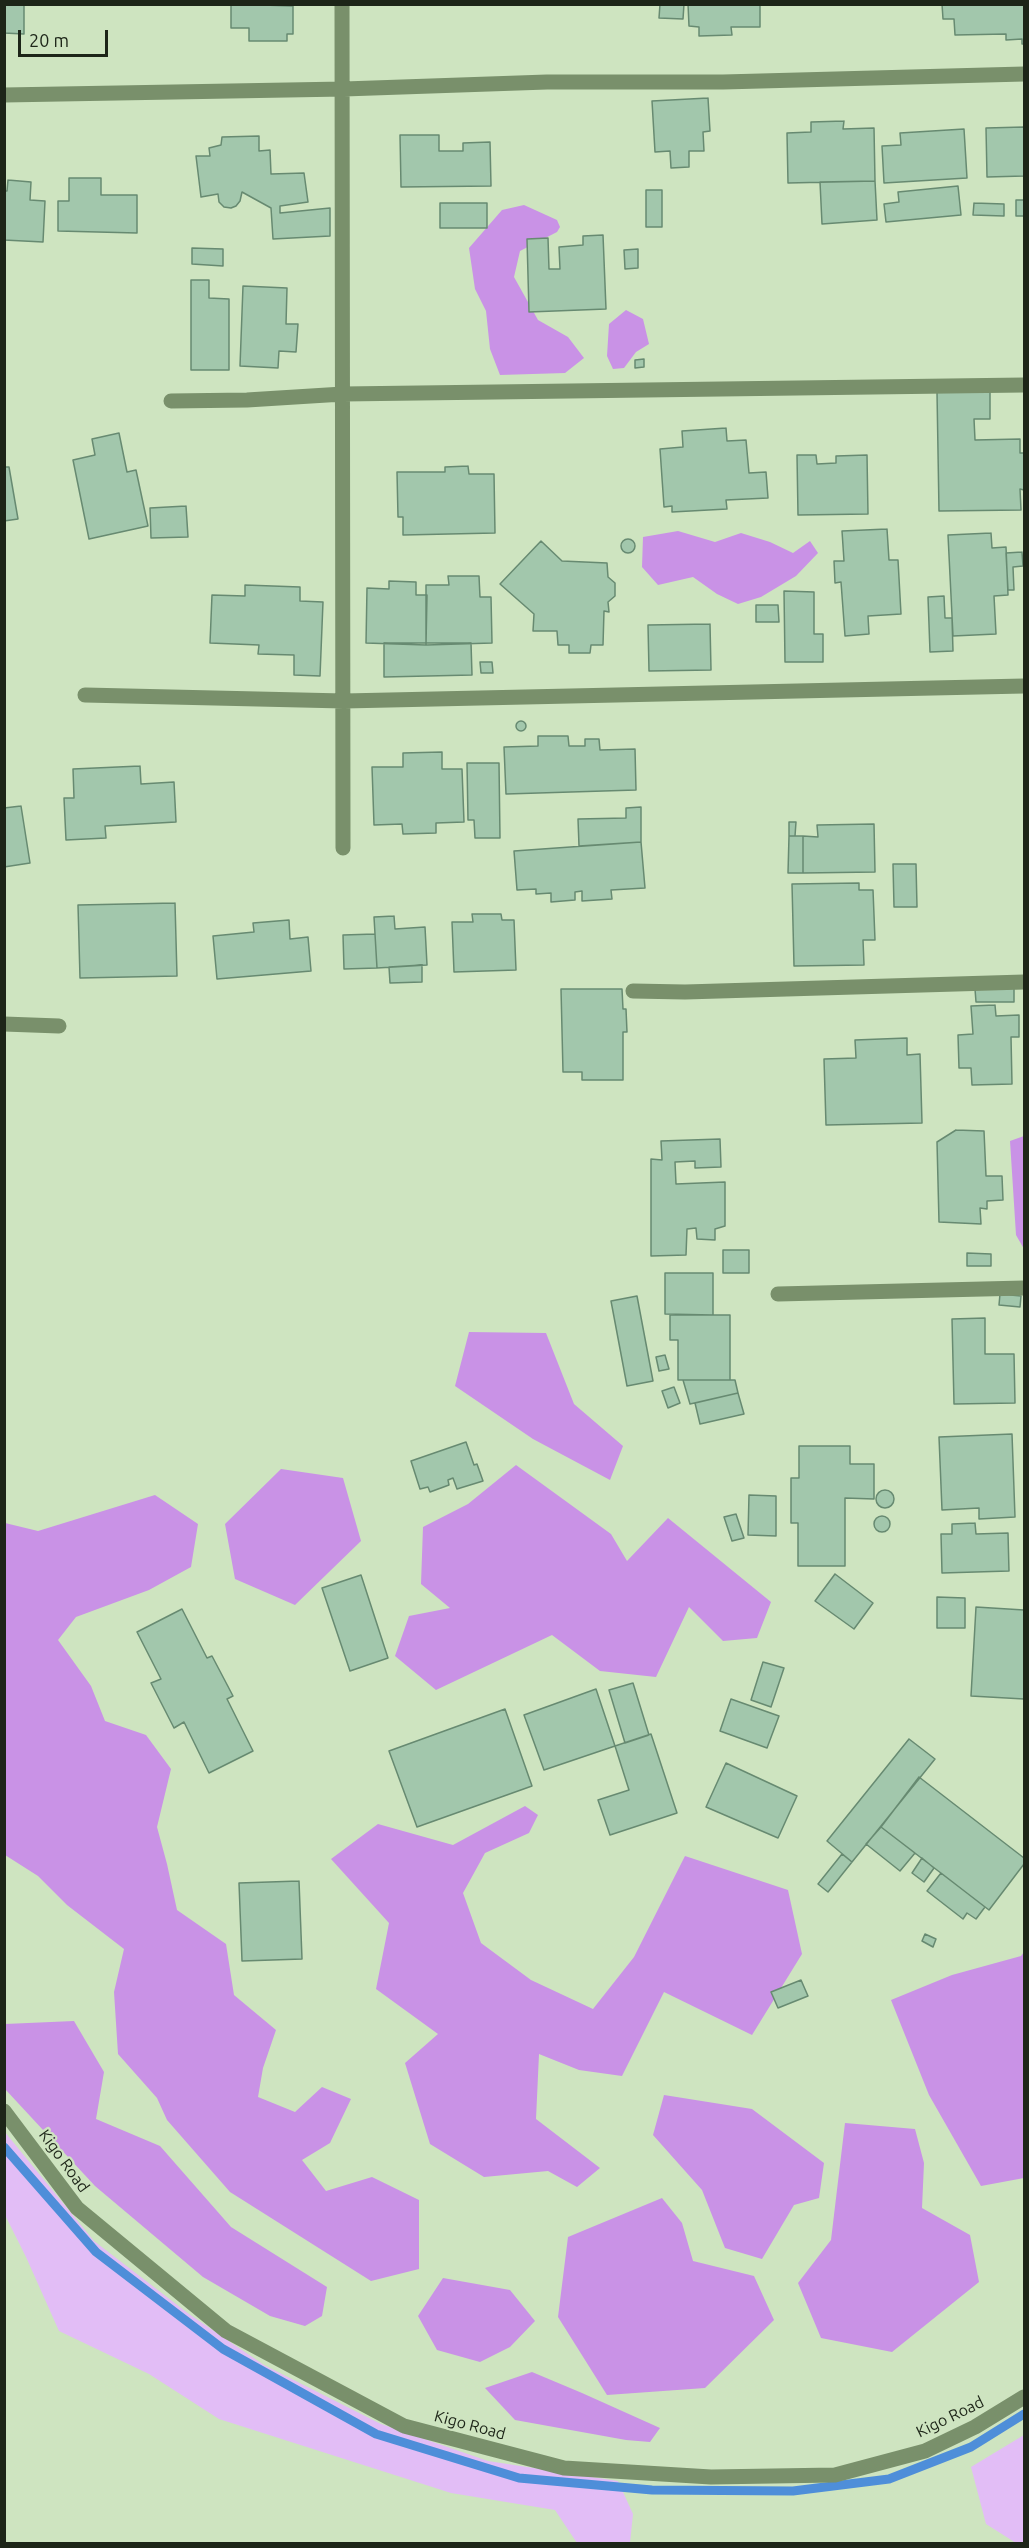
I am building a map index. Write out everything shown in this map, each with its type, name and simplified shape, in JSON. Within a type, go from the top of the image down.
[{"type":"street","points":[[342,4],[344,89],[343,848]]},
{"type":"street","points":[[4,95],[344,89],[547,82],[723,82],[1024,74]]},
{"type":"street","points":[[171,401],[247,400],[344,394],[1024,385]]},
{"type":"street","points":[[85,695],[344,701],[1024,686]]},
{"type":"street","points":[[633,991],[685,992],[1024,982]]},
{"type":"street","points":[[4,1024],[59,1026]]},
{"type":"street","points":[[778,1294],[1024,1288]]},
{"type":"street","name":"Kigo Road","points":[[4,2111],[77,2208],[226,2331],[404,2426],[564,2468],[711,2477],[835,2475],[925,2451],[975,2427],[1024,2397]]},
{"type":"shaded area","points":[[524,205],[557,220],[560,227],[557,232],[520,251],[514,277],[538,320],[568,337],[584,358],[565,373],[500,375],[490,349],[486,311],[475,289],[469,248],[502,210]]},
{"type":"shaded area","points":[[626,310],[643,319],[649,344],[636,352],[624,368],[613,369],[607,356],[609,324]]},
{"type":"shaded area","points":[[678,531],[715,542],[741,533],[770,542],[793,553],[810,541],[818,553],[796,576],[761,597],[738,604],[717,594],[693,577],[658,585],[642,567],[643,537]]},
{"type":"shaded area","points":[[1024,1136],[1024,1249],[1016,1235],[1010,1141]]},
{"type":"shaded area","points":[[469,1332],[546,1333],[574,1404],[623,1446],[610,1480],[533,1439],[455,1386]]},
{"type":"shaded area","points":[[516,1465],[611,1534],[627,1561],[668,1518],[771,1602],[757,1638],[723,1641],[689,1607],[656,1677],[600,1671],[552,1635],[436,1690],[395,1656],[409,1616],[450,1608],[421,1584],[423,1527],[468,1504]]},
{"type":"shaded area","points":[[281,1469],[343,1478],[361,1541],[295,1605],[235,1579],[225,1524]]},
{"type":"shaded area","points":[[155,1495],[198,1524],[191,1567],[149,1590],[76,1617],[58,1640],[91,1686],[105,1721],[146,1735],[171,1769],[157,1827],[177,1910],[226,1944],[234,1995],[276,2030],[263,2068],[258,2097],[295,2112],[322,2087],[351,2099],[330,2143],[302,2160],[326,2191],[372,2177],[419,2200],[419,2269],[371,2281],[230,2192],[167,2120],[157,2098],[118,2054],[114,1992],[124,1949],[67,1905],[38,1876],[5,1855],[5,1523],[38,1531]]},
{"type":"shaded area","points":[[525,1806],[538,1815],[529,1833],[485,1853],[463,1893],[481,1943],[531,1980],[593,2009],[634,1957],[685,1856],[788,1890],[802,1954],[752,2035],[664,1992],[622,2076],[579,2070],[539,2054],[536,2119],[600,2168],[577,2187],[548,2171],[484,2177],[430,2144],[405,2063],[438,2034],[376,1989],[389,1923],[331,1859],[378,1824],[453,1845]]},
{"type":"shaded area","points":[[1024,1952],[1024,2178],[981,2186],[929,2095],[891,2000],[952,1975],[1021,1956]]},
{"type":"shaded area","points":[[74,2021],[104,2072],[96,2119],[160,2146],[231,2227],[327,2287],[322,2316],[305,2326],[270,2316],[203,2277],[95,2186],[5,2089],[5,2024]]},
{"type":"shaded area","points":[[664,2095],[752,2109],[824,2163],[819,2198],[794,2205],[762,2259],[725,2248],[702,2190],[653,2135]]},
{"type":"shaded area","points":[[845,2123],[915,2129],[924,2163],[922,2208],[970,2235],[979,2282],[892,2352],[821,2338],[798,2283],[831,2240]]},
{"type":"shaded area","points":[[4,2131],[94,2241],[189,2314],[264,2365],[381,2424],[488,2461],[618,2481],[633,2514],[630,2543],[577,2543],[555,2510],[451,2493],[219,2419],[149,2374],[59,2331],[5,2215]]},
{"type":"shaded area","points":[[662,2198],[682,2223],[693,2261],[754,2276],[774,2320],[705,2388],[607,2395],[558,2317],[568,2237]]},
{"type":"shaded area","points":[[443,2278],[510,2290],[535,2321],[510,2347],[480,2362],[437,2350],[418,2316]]},
{"type":"shaded area","points":[[532,2372],[660,2428],[650,2442],[626,2440],[515,2420],[485,2388]]},
{"type":"shaded area","points":[[1024,2435],[1024,2543],[1016,2543],[986,2524],[971,2467]]},
{"type":"building","points":[[4,4],[24,4],[24,34],[4,33]]},
{"type":"building","points":[[231,4],[293,6],[293,34],[287,34],[287,41],[249,41],[249,28],[231,28]]},
{"type":"building","points":[[660,4],[684,4],[683,19],[659,18]]},
{"type":"building","points":[[688,4],[760,4],[760,27],[731,27],[732,35],[699,36],[699,27],[689,26]]},
{"type":"building","points":[[942,4],[1024,4],[1024,44],[1022,44],[1022,39],[1006,40],[1006,34],[955,35],[954,19],[943,19]]},
{"type":"building","points":[[708,98],[710,131],[703,132],[704,151],[689,151],[689,167],[671,168],[670,151],[655,152],[652,101]]},
{"type":"building","points":[[844,121],[843,129],[874,128],[875,181],[788,183],[787,133],[811,132],[811,122]]},
{"type":"building","points":[[1024,127],[1024,176],[987,177],[986,128]]},
{"type":"building","points":[[964,129],[967,178],[884,183],[882,146],[901,145],[900,133]]},
{"type":"building","points":[[400,135],[439,135],[439,151],[463,151],[463,143],[490,142],[491,186],[401,187]]},
{"type":"building","points":[[259,136],[259,151],[270,150],[271,174],[304,173],[308,202],[280,206],[280,213],[330,208],[330,236],[273,239],[271,208],[242,192],[240,201],[231,208],[224,207],[219,202],[218,194],[201,197],[196,156],[210,156],[209,148],[221,145],[222,137]]},
{"type":"building","points":[[69,178],[101,178],[101,195],[137,195],[137,233],[58,231],[58,201],[69,201]]},
{"type":"building","points":[[8,180],[31,182],[30,200],[45,201],[43,242],[4,240],[4,191],[7,191]]},
{"type":"building","points":[[875,181],[877,220],[822,224],[820,182]]},
{"type":"building","points":[[958,186],[961,215],[886,222],[884,204],[899,202],[898,192]]},
{"type":"building","points":[[646,190],[662,190],[662,227],[646,227]]},
{"type":"building","points":[[1016,200],[1024,200],[1024,216],[1016,216]]},
{"type":"building","points":[[440,203],[487,203],[487,228],[440,228]]},
{"type":"building","points":[[974,203],[1004,204],[1004,216],[973,215]]},
{"type":"building","points":[[603,235],[606,309],[529,312],[527,239],[548,238],[549,269],[560,269],[559,247],[583,245],[583,236]]},
{"type":"building","points":[[192,248],[223,249],[223,266],[192,264]]},
{"type":"building","points":[[638,249],[638,268],[625,269],[624,250]]},
{"type":"building","points":[[191,280],[209,280],[209,298],[229,299],[229,370],[191,370]]},
{"type":"building","points":[[243,286],[287,288],[286,324],[298,324],[296,352],[279,351],[278,368],[240,366]]},
{"type":"building","points":[[644,359],[644,367],[635,368],[635,360]]},
{"type":"building","points":[[990,391],[990,419],[974,419],[975,440],[1020,439],[1020,453],[1024,453],[1024,490],[1020,489],[1021,510],[939,511],[937,392]]},
{"type":"building","points":[[726,428],[727,441],[746,440],[749,473],[766,472],[768,498],[726,500],[727,509],[672,512],[672,506],[664,507],[660,449],[683,447],[682,431]]},
{"type":"building","points":[[119,433],[127,472],[136,470],[148,526],[89,539],[73,460],[95,455],[92,439]]},
{"type":"building","points":[[797,455],[816,455],[817,464],[836,463],[836,456],[867,455],[868,514],[798,515]]},
{"type":"building","points":[[468,466],[469,474],[494,474],[495,533],[403,535],[403,517],[398,517],[397,472],[445,472],[445,467]]},
{"type":"building","points":[[4,467],[9,467],[18,519],[4,521]]},
{"type":"building","points":[[186,506],[188,537],[151,538],[150,508]]},
{"type":"building","points":[[887,529],[889,560],[898,560],[901,614],[868,616],[869,634],[845,636],[841,582],[835,583],[834,561],[844,561],[842,531]]},
{"type":"building","points":[[991,533],[992,548],[1006,547],[1008,595],[994,596],[996,634],[953,636],[948,535]]},
{"type":"building","points":[[628,539],[633,541],[635,546],[633,551],[628,553],[623,551],[621,546],[623,541]]},
{"type":"building","points":[[541,541],[562,561],[607,563],[608,577],[615,583],[615,596],[608,602],[609,612],[604,611],[603,645],[591,645],[590,653],[569,653],[569,645],[558,645],[557,631],[533,631],[534,614],[500,584]]},
{"type":"building","points":[[1022,552],[1023,566],[1013,567],[1014,590],[1008,590],[1006,553]]},
{"type":"building","points":[[448,576],[479,576],[480,597],[491,597],[492,643],[426,645],[426,585],[449,585]]},
{"type":"building","points":[[389,581],[416,582],[416,595],[427,595],[426,645],[366,643],[367,588],[389,589]]},
{"type":"building","points":[[245,585],[300,587],[300,601],[323,602],[320,676],[294,675],[294,655],[258,654],[259,645],[210,643],[212,595],[245,596]]},
{"type":"building","points":[[784,591],[814,592],[814,634],[823,634],[823,662],[785,662]]},
{"type":"building","points":[[944,596],[945,618],[952,618],[953,651],[930,652],[928,597]]},
{"type":"building","points":[[756,605],[778,605],[779,622],[756,622]]},
{"type":"building","points":[[710,624],[711,670],[649,671],[648,625]]},
{"type":"building","points":[[384,643],[471,643],[472,675],[384,677]]},
{"type":"building","points":[[480,662],[492,662],[493,673],[481,673]]},
{"type":"building","points":[[521,721],[525,722],[525,730],[521,731],[517,730],[516,726],[517,722]]},
{"type":"building","points":[[538,736],[568,736],[569,746],[585,746],[585,739],[599,739],[600,750],[635,749],[636,790],[506,794],[504,747],[538,746]]},
{"type":"building","points":[[442,752],[442,769],[462,769],[464,822],[436,823],[436,833],[403,834],[402,824],[374,825],[372,767],[403,767],[403,753]]},
{"type":"building","points":[[467,763],[499,763],[500,838],[475,838],[474,820],[468,820]]},
{"type":"building","points":[[140,766],[141,784],[174,782],[176,822],[105,826],[106,838],[66,840],[64,798],[74,798],[73,769]]},
{"type":"building","points":[[21,806],[30,863],[4,867],[4,808]]},
{"type":"building","points":[[641,807],[641,842],[579,846],[578,819],[626,818],[626,808]]},
{"type":"building","points":[[789,822],[796,822],[795,836],[789,836]]},
{"type":"building","points":[[874,824],[875,872],[803,873],[803,836],[818,837],[817,825]]},
{"type":"building","points":[[789,836],[803,836],[803,873],[788,873]]},
{"type":"building","points":[[641,842],[645,888],[611,890],[612,899],[582,901],[582,891],[575,892],[575,900],[551,902],[551,893],[536,894],[536,889],[517,890],[514,851]]},
{"type":"building","points":[[893,864],[916,864],[917,907],[894,907]]},
{"type":"building","points":[[859,883],[859,890],[873,890],[875,940],[863,940],[864,965],[794,966],[792,884]]},
{"type":"building","points":[[175,903],[177,976],[80,978],[78,905]]},
{"type":"building","points":[[472,914],[501,914],[502,920],[514,920],[516,970],[454,972],[452,922],[473,922]]},
{"type":"building","points":[[394,916],[395,929],[425,927],[427,965],[377,968],[374,917]]},
{"type":"building","points":[[289,920],[290,939],[308,937],[311,971],[217,979],[213,936],[254,932],[253,923]]},
{"type":"building","points":[[375,934],[377,968],[344,969],[343,935]]},
{"type":"building","points":[[422,965],[422,982],[390,983],[389,967]]},
{"type":"building","points":[[1014,988],[1014,1002],[976,1002],[975,989]]},
{"type":"building","points":[[561,989],[622,989],[627,1032],[623,1032],[623,1080],[582,1080],[582,1072],[563,1072]]},
{"type":"building","points":[[995,1005],[996,1016],[1019,1015],[1019,1037],[1011,1037],[1012,1084],[972,1085],[971,1068],[959,1068],[958,1035],[973,1034],[971,1006]]},
{"type":"building","points":[[907,1038],[907,1055],[920,1054],[922,1123],[826,1125],[824,1059],[856,1058],[855,1040]]},
{"type":"building","points":[[956,1130],[984,1131],[986,1176],[1002,1176],[1003,1200],[987,1201],[987,1209],[980,1208],[981,1224],[939,1222],[937,1142]]},
{"type":"building","points":[[720,1139],[721,1167],[695,1168],[695,1161],[675,1162],[676,1184],[725,1182],[725,1226],[715,1229],[715,1240],[697,1239],[696,1228],[687,1229],[686,1255],[651,1256],[651,1159],[662,1160],[661,1141]]},
{"type":"building","points":[[723,1250],[749,1250],[749,1273],[723,1273]]},
{"type":"building","points":[[967,1253],[991,1254],[991,1266],[967,1266]]},
{"type":"building","points":[[665,1273],[713,1273],[713,1315],[665,1314]]},
{"type":"building","points":[[1000,1294],[1021,1296],[1020,1307],[999,1305]]},
{"type":"building","points":[[637,1296],[653,1381],[627,1386],[611,1301]]},
{"type":"building","points":[[670,1315],[730,1315],[730,1380],[678,1380],[678,1340],[670,1340]]},
{"type":"building","points":[[985,1318],[985,1354],[1014,1354],[1015,1403],[954,1404],[952,1319]]},
{"type":"building","points":[[665,1355],[669,1369],[659,1371],[656,1357]]},
{"type":"building","points":[[683,1380],[735,1380],[738,1393],[690,1404]]},
{"type":"building","points":[[674,1387],[680,1403],[668,1408],[662,1391]]},
{"type":"building","points":[[738,1393],[744,1414],[700,1424],[695,1403]]},
{"type":"building","points":[[1012,1434],[1015,1517],[979,1519],[979,1508],[942,1510],[939,1437]]},
{"type":"building","points":[[466,1442],[474,1465],[477,1464],[483,1481],[457,1489],[453,1478],[448,1480],[449,1485],[430,1492],[428,1487],[420,1489],[411,1461]]},
{"type":"building","points":[[799,1446],[850,1446],[850,1464],[874,1464],[874,1499],[845,1498],[845,1566],[798,1566],[798,1523],[791,1523],[791,1478],[799,1478]]},
{"type":"building","points":[[885,1490],[891,1493],[894,1499],[891,1505],[885,1508],[879,1505],[876,1499],[879,1493]]},
{"type":"building","points":[[749,1495],[776,1496],[776,1536],[748,1535]]},
{"type":"building","points":[[736,1514],[744,1538],[732,1541],[724,1517]]},
{"type":"building","points":[[882,1516],[888,1518],[890,1524],[888,1530],[882,1532],[876,1530],[874,1524],[876,1518]]},
{"type":"building","points":[[975,1523],[976,1534],[1008,1533],[1009,1571],[942,1573],[941,1534],[952,1534],[952,1524]]},
{"type":"building","points":[[835,1574],[873,1603],[854,1629],[815,1601]]},
{"type":"building","points":[[361,1575],[388,1658],[350,1671],[322,1588]]},
{"type":"building","points":[[937,1597],[965,1598],[965,1628],[937,1628]]},
{"type":"building","points":[[976,1607],[1024,1610],[1024,1699],[971,1696]]},
{"type":"building","points":[[182,1609],[207,1658],[212,1656],[233,1696],[227,1699],[253,1751],[209,1773],[184,1722],[174,1728],[151,1683],[161,1679],[137,1632]]},
{"type":"building","points":[[763,1662],[784,1668],[771,1707],[751,1700]]},
{"type":"building","points":[[633,1683],[649,1735],[625,1743],[609,1690]]},
{"type":"building","points":[[596,1689],[615,1746],[544,1770],[524,1715]]},
{"type":"building","points":[[731,1699],[779,1716],[767,1748],[720,1731]]},
{"type":"building","points":[[505,1709],[532,1786],[417,1827],[389,1751]]},
{"type":"building","points":[[651,1734],[677,1813],[610,1835],[598,1800],[629,1790],[615,1746]]},
{"type":"building","points":[[909,1739],[935,1759],[852,1862],[827,1841]]},
{"type":"building","points":[[726,1763],[797,1796],[778,1838],[706,1807]]},
{"type":"building","points":[[919,1777],[1024,1858],[1024,1864],[989,1910],[881,1827]]},
{"type":"building","points":[[881,1827],[915,1853],[900,1871],[866,1844]]},
{"type":"building","points":[[842,1854],[852,1862],[828,1892],[818,1884]]},
{"type":"building","points":[[922,1858],[934,1868],[924,1882],[912,1873]]},
{"type":"building","points":[[941,1873],[985,1907],[976,1919],[967,1913],[963,1919],[927,1891]]},
{"type":"building","points":[[299,1881],[302,1959],[242,1961],[239,1883]]},
{"type":"building","points":[[925,1934],[936,1939],[933,1947],[922,1941]]},
{"type":"building","points":[[801,1980],[808,1996],[778,2008],[771,1992]]},
{"type":"waterway","points":[[4,2147],[96,2252],[223,2349],[376,2434],[519,2478],[652,2490],[793,2491],[889,2479],[971,2447],[1024,2414]]}]
